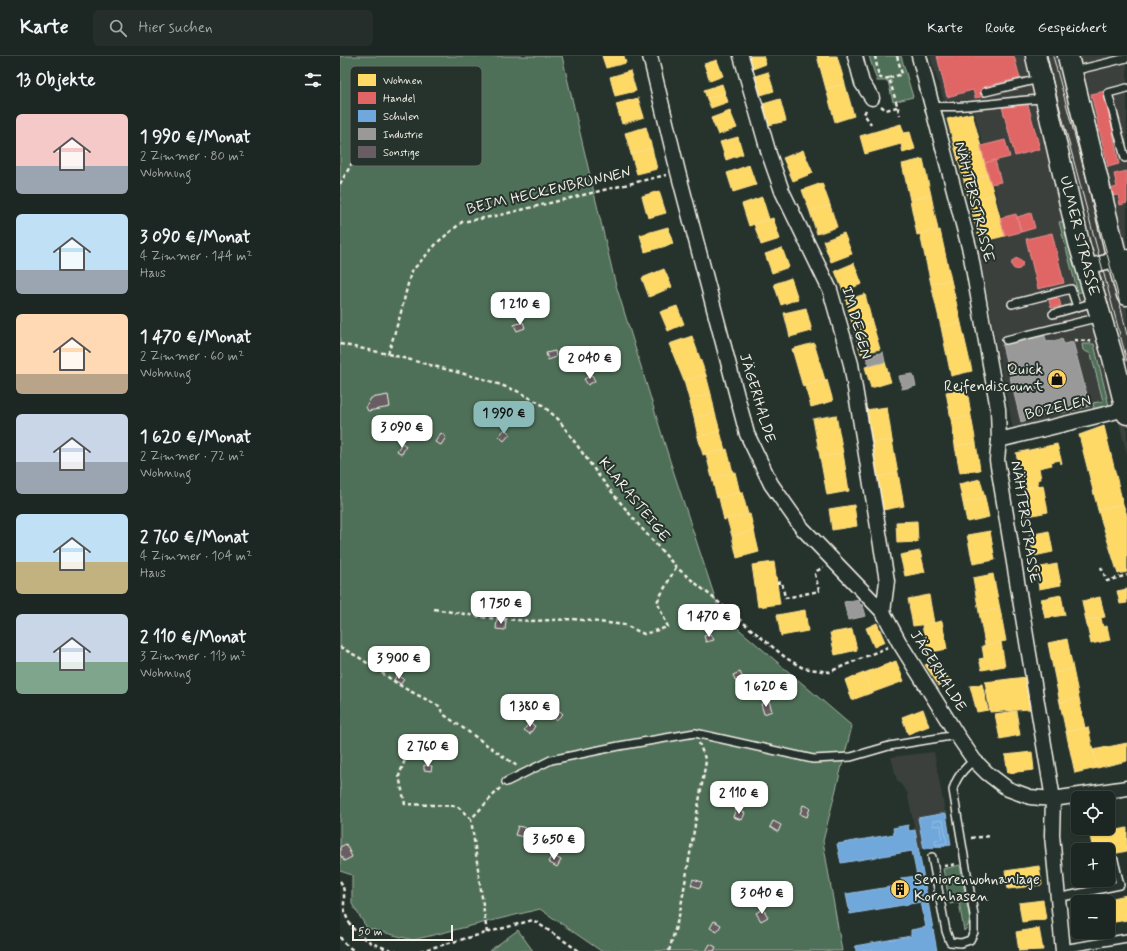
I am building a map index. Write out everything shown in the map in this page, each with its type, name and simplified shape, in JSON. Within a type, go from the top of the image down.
[{"type":"street","name":"JÄGERHALDE","points":[[650,56],[678,172],[747,434],[771,484],[802,528],[883,612],[899,642],[957,735],[974,760],[987,773],[1008,788],[1030,797],[1053,799],[1127,788]]},
{"type":"street","name":"IM DEGEN","points":[[741,56],[769,154],[782,191],[830,290],[851,364],[887,581],[883,612]]},
{"type":"street","points":[[854,56],[862,83],[872,98]]},
{"type":"street","name":"NÄHTERSTRASSE","points":[[919,56],[970,251],[998,409],[997,460],[1053,799],[1052,835],[1063,950]]},
{"type":"street","name":"ULMER STRASSE","points":[[1036,56],[1086,268],[1126,412]]},
{"type":"street","name":"ULMER STRASSE","points":[[1070,64],[1122,258],[1127,295]]},
{"type":"street","points":[[1086,268],[1122,258]]},
{"type":"street","name":"BOZELEN","points":[[998,440],[1126,412]]},
{"type":"lane","points":[[1070,64],[1127,58]]},
{"type":"lane","points":[[985,92],[1041,79]]},
{"type":"lane","points":[[1127,88],[1108,93],[1125,158],[1127,158]]},
{"type":"lane","points":[[932,106],[947,107],[1022,99],[1046,99]]},
{"type":"lane","points":[[1012,304],[1072,289],[1077,307]]},
{"type":"lane","points":[[1053,314],[1077,307],[1098,309]]},
{"type":"lane","points":[[1006,340],[1098,309]]},
{"type":"lane","points":[[506,782],[551,760],[619,746],[695,733],[813,759],[851,757],[889,746],[957,735]]},
{"type":"lane","points":[[932,857],[946,931],[950,942],[961,943],[970,940],[974,932],[974,915],[953,790],[955,781],[963,770],[974,760]]},
{"type":"lane","points":[[1115,864],[1120,885],[1115,886]]},
{"type":"lane","points":[[1057,898],[1110,887]]},
{"type":"lane","points":[[1063,950],[1127,938]]},
{"type":"path","points":[[875,56],[879,77],[883,79],[902,74],[897,56]]},
{"type":"path","points":[[889,78],[900,116]]},
{"type":"path","points":[[886,110],[897,107]]},
{"type":"path","points":[[340,184],[350,166]]},
{"type":"path","name":"BEIM HECKENBRUNNEN","points":[[388,354],[400,316],[411,272],[439,241],[462,222],[500,215],[678,172]]},
{"type":"path","points":[[1074,340],[1089,342]]},
{"type":"path","name":"KLARASTEIGE","points":[[340,344],[388,354],[486,380],[517,391],[541,404],[559,420],[599,476],[637,523],[676,567],[786,658],[803,668],[829,672],[899,642]]},
{"type":"path","points":[[434,609],[488,618],[531,621],[573,618],[625,625],[644,634],[668,627],[657,602],[676,567]]},
{"type":"path","points":[[1101,567],[1107,581],[1127,575]]},
{"type":"path","points":[[777,583],[782,582],[785,598],[819,591],[815,574]]},
{"type":"path","points":[[340,647],[360,658],[404,688],[439,706],[443,714],[519,767],[522,774]]},
{"type":"path","points":[[670,951],[680,912],[706,761],[695,733]]},
{"type":"path","points":[[412,741],[399,776],[405,804],[457,806],[471,819],[487,933]]},
{"type":"path","points":[[471,819],[506,782]]},
{"type":"path","points":[[961,839],[991,836]]},
{"type":"path","points":[[946,866],[958,864]]},
{"type":"path","points":[[340,881],[343,884],[344,908],[348,923],[364,939],[386,949],[396,951]]},
{"type":"path","points":[[420,951],[533,920],[579,951]]},
{"type":"path","points":[[340,937],[344,943],[354,951]]},
{"type":"shaded area","points":[[930,56],[1127,56],[1127,455],[1116,410],[1014,434],[977,245],[1007,237],[971,100],[944,101]]},
{"type":"shaded area","points":[[934,752],[951,845],[919,849],[907,792],[897,780],[891,757]]},
{"type":"green space","points":[[340,56],[562,56],[615,282],[670,461],[720,613],[852,726],[823,841],[842,951],[601,951],[540,909],[413,940],[367,928],[352,904],[352,875],[340,871]]},
{"type":"green space","points":[[869,56],[901,56],[913,97],[893,102],[888,81],[877,81]]},
{"type":"green space","points":[[1066,221],[1084,291],[1078,293],[1059,222]]},
{"type":"green space","points":[[1082,344],[1094,344],[1109,406],[1094,409],[1093,403],[1103,401],[1091,354],[1083,350]]},
{"type":"green space","points":[[960,865],[970,920],[964,931],[959,902],[950,904],[943,869]]},
{"type":"green space","points":[[518,930],[533,951],[489,951]]},
{"type":"building: Wohnen","points":[[602,56],[624,56],[626,63],[606,68]]},
{"type":"building: Wohnen","points":[[749,56],[763,56],[766,64],[753,69]]},
{"type":"building: Wohnen","points":[[817,56],[837,56],[845,84],[826,89]]},
{"type":"building: Wohnen","points":[[717,60],[723,76],[710,81],[704,64]]},
{"type":"building: Wohnen","points":[[630,71],[636,91],[615,96],[610,77]]},
{"type":"building: Wohnen","points":[[768,72],[774,91],[761,95],[755,76]]},
{"type":"building: Wohnen","points":[[722,84],[725,93],[707,99],[704,90]]},
{"type":"building: Wohnen","points":[[845,84],[854,116],[835,122],[826,89]]},
{"type":"building: Wohnen","points":[[725,93],[728,102],[711,108],[707,99]]},
{"type":"building: Wohnen","points":[[638,98],[644,117],[622,124],[616,104]]},
{"type":"building: Wohnen","points":[[780,99],[786,121],[769,125],[763,104]]},
{"type":"building: Wohnen","points":[[730,111],[737,128],[718,135],[711,118]]},
{"type":"building: Wohnen","points":[[972,113],[983,154],[958,160],[947,119]]},
{"type":"building: Wohnen","points":[[901,124],[904,133],[910,132],[915,149],[903,153],[901,144],[865,154],[860,136]]},
{"type":"building: Wohnen","points":[[646,127],[652,148],[631,154],[625,133]]},
{"type":"building: Wohnen","points":[[738,137],[743,154],[726,160],[720,142]]},
{"type":"building: Wohnen","points":[[652,148],[657,169],[637,174],[631,154]]},
{"type":"building: Wohnen","points":[[803,150],[813,173],[793,181],[783,158]]},
{"type":"building: Wohnen","points":[[983,154],[988,174],[964,181],[958,160]]},
{"type":"building: Wohnen","points":[[923,159],[931,195],[910,200],[902,164]]},
{"type":"building: Wohnen","points":[[749,165],[756,185],[733,192],[727,173]]},
{"type":"building: Wohnen","points":[[988,174],[994,195],[969,201],[964,181]]},
{"type":"building: Wohnen","points":[[822,183],[830,205],[810,212],[802,190]]},
{"type":"building: Wohnen","points":[[659,191],[666,213],[648,218],[642,196]]},
{"type":"building: Wohnen","points":[[931,195],[938,230],[917,235],[910,200]]},
{"type":"building: Wohnen","points":[[994,195],[1005,236],[980,242],[969,201]]},
{"type":"building: Wohnen","points":[[762,197],[769,219],[749,226],[742,204]]},
{"type":"building: Wohnen","points":[[830,205],[837,227],[817,234],[810,212]]},
{"type":"building: Wohnen","points":[[773,218],[780,239],[761,245],[754,224]]},
{"type":"building: Wohnen","points":[[668,227],[673,244],[645,252],[640,235]]},
{"type":"building: Wohnen","points":[[940,230],[951,280],[931,284],[920,234]]},
{"type":"building: Wohnen","points":[[844,233],[852,254],[831,262],[823,241]]},
{"type":"building: Wohnen","points":[[782,248],[789,267],[772,273],[765,254]]},
{"type":"building: Wohnen","points":[[854,263],[862,284],[843,291],[835,271]]},
{"type":"building: Wohnen","points":[[664,269],[672,287],[649,297],[642,278]]},
{"type":"building: Wohnen","points":[[791,278],[798,299],[781,305],[774,284]]},
{"type":"building: Wohnen","points":[[951,280],[961,323],[941,327],[931,284]]},
{"type":"building: Wohnen","points":[[865,294],[872,322],[853,327],[846,300]]},
{"type":"building: Wohnen","points":[[677,306],[684,324],[668,331],[660,312]]},
{"type":"building: Wohnen","points":[[806,308],[812,331],[790,337],[784,313]]},
{"type":"building: Wohnen","points":[[872,322],[880,349],[861,354],[853,327]]},
{"type":"building: Wohnen","points":[[961,323],[972,371],[951,376],[941,327]]},
{"type":"building: Wohnen","points":[[692,336],[706,375],[684,381],[669,344]]},
{"type":"building: Wohnen","points":[[814,343],[825,380],[803,387],[792,349]]},
{"type":"building: Wohnen","points":[[885,362],[891,382],[871,388],[865,367]]},
{"type":"building: Wohnen","points":[[706,375],[711,394],[689,399],[684,381]]},
{"type":"building: Wohnen","points":[[827,380],[833,401],[811,407],[805,386]]},
{"type":"building: Wohnen","points":[[967,388],[971,416],[951,419],[946,392]]},
{"type":"building: Wohnen","points":[[711,394],[715,413],[694,418],[689,399]]},
{"type":"building: Wohnen","points":[[887,407],[892,440],[871,443],[865,410]]},
{"type":"building: Wohnen","points":[[715,413],[720,431],[698,437],[694,418]]},
{"type":"building: Wohnen","points":[[836,415],[843,453],[820,457],[813,419]]},
{"type":"building: Wohnen","points":[[971,416],[976,443],[955,446],[951,419]]},
{"type":"building: Wohnen","points":[[1104,426],[1123,504],[1098,510],[1079,435]]},
{"type":"building: Wohnen","points":[[720,431],[725,450],[703,455],[698,437]]},
{"type":"building: Wohnen","points":[[892,440],[898,473],[877,477],[871,443]]},
{"type":"building: Wohnen","points":[[976,443],[980,470],[960,473],[955,446]]},
{"type":"building: Wohnen","points":[[1057,444],[1062,463],[1061,464],[1060,460],[1051,462],[1052,465],[1039,468],[1041,479],[1037,480],[1038,486],[1027,488],[1025,482],[1023,483],[1021,473],[1023,473],[1022,467],[1019,468],[1016,453]]},
{"type":"building: Wohnen","points":[[727,449],[733,472],[712,478],[706,454]]},
{"type":"building: Wohnen","points":[[843,453],[849,491],[827,495],[820,457]]},
{"type":"building: Wohnen","points":[[735,472],[740,493],[717,498],[712,478]]},
{"type":"building: Wohnen","points":[[898,473],[904,506],[883,510],[877,477]]},
{"type":"building: Wohnen","points":[[980,479],[985,498],[963,503],[959,484]]},
{"type":"building: Wohnen","points":[[1043,485],[1048,512],[1028,516],[1026,504],[1029,504],[1028,496],[1025,496],[1023,489]]},
{"type":"building: Wohnen","points":[[742,492],[748,514],[724,520],[719,498]]},
{"type":"building: Wohnen","points":[[985,498],[989,517],[967,522],[963,503]]},
{"type":"building: Wohnen","points":[[1123,504],[1127,515],[1127,572],[1118,574],[1098,510]]},
{"type":"building: Wohnen","points":[[854,505],[857,526],[832,530],[829,509]]},
{"type":"building: Wohnen","points":[[750,514],[754,531],[732,536],[727,519]]},
{"type":"building: Wohnen","points":[[917,521],[918,542],[897,543],[896,522]]},
{"type":"building: Wohnen","points":[[754,531],[759,552],[737,558],[732,536]]},
{"type":"building: Wohnen","points":[[990,531],[995,560],[973,564],[967,535]]},
{"type":"building: Wohnen","points":[[1049,531],[1053,552],[1034,556],[1029,535]]},
{"type":"building: Wohnen","points":[[920,551],[925,572],[905,576],[900,555]]},
{"type":"building: Wohnen","points":[[774,562],[780,604],[758,607],[752,565]]},
{"type":"building: Wohnen","points":[[1057,564],[1061,585],[1039,589],[1036,568]]},
{"type":"building: Wohnen","points":[[993,574],[1000,609],[979,612],[973,578]]},
{"type":"building: Wohnen","points":[[1127,589],[1127,603],[1120,604],[1117,591]]},
{"type":"building: Wohnen","points":[[929,595],[934,623],[913,626],[908,599]]},
{"type":"building: Wohnen","points":[[1061,595],[1065,615],[1045,618],[1041,599]]},
{"type":"building: Wohnen","points":[[1100,597],[1105,617],[1086,621],[1082,601]]},
{"type":"building: Wohnen","points":[[1000,609],[1006,641],[985,645],[979,612]]},
{"type":"building: Wohnen","points":[[805,610],[808,631],[781,636],[777,615]]},
{"type":"building: Wohnen","points":[[1101,618],[1103,627],[1107,626],[1110,640],[1091,644],[1086,621]]},
{"type":"building: Wohnen","points":[[942,621],[947,649],[927,653],[922,625]]},
{"type":"building: Wohnen","points":[[877,623],[885,642],[874,647],[866,628]]},
{"type":"building: Wohnen","points":[[852,629],[857,650],[835,655],[830,633]]},
{"type":"building: Wohnen","points":[[1067,639],[1073,669],[1054,673],[1048,643]]},
{"type":"building: Wohnen","points":[[1001,642],[1005,666],[982,670],[979,659],[984,658],[982,646]]},
{"type":"building: Wohnen","points":[[935,659],[949,679],[939,686],[925,665]]},
{"type":"building: Wohnen","points":[[896,661],[904,681],[871,693],[864,673]]},
{"type":"building: Wohnen","points":[[1073,669],[1079,698],[1060,703],[1054,673]]},
{"type":"building: Wohnen","points":[[864,673],[871,693],[852,700],[845,680]]},
{"type":"building: Wohnen","points":[[1026,677],[1030,709],[990,712],[985,682]]},
{"type":"building: Wohnen","points":[[982,684],[988,710],[977,712],[970,686]]},
{"type":"building: Wohnen","points":[[1079,698],[1085,728],[1066,732],[1060,703]]},
{"type":"building: Wohnen","points":[[923,709],[929,726],[908,734],[902,717]]},
{"type":"building: Wohnen","points":[[1016,711],[1020,735],[1000,739],[995,714]]},
{"type":"building: Wohnen","points":[[1088,727],[1097,768],[1075,773],[1066,732]]},
{"type":"building: Wohnen","points":[[1127,743],[1127,761],[1097,768],[1093,750]]},
{"type":"building: Wohnen","points":[[1032,752],[1034,770],[1008,773],[1005,755]]},
{"type":"building: Wohnen","points":[[1127,828],[1127,851],[1115,854],[1115,843],[1092,843],[1090,836],[1115,835],[1115,831]]},
{"type":"building: Wohnen","points":[[1039,866],[1042,885],[1008,889],[1005,871]]},
{"type":"building: Wohnen","points":[[1127,895],[1127,920],[1115,922],[1115,898]]},
{"type":"building: Wohnen","points":[[1043,900],[1046,919],[1022,922],[1019,903]]},
{"type":"building: Wohnen","points":[[1039,928],[1043,950],[1019,951],[1016,932]]},
{"type":"building: Handel","points":[[937,56],[1014,56],[1020,78],[984,87],[986,96],[975,98],[973,90],[947,97]]},
{"type":"building: Handel","points":[[1105,91],[1119,164],[1108,167],[1091,94]]},
{"type":"building: Handel","points":[[1027,101],[1040,149],[1015,156],[1002,107]]},
{"type":"building: Handel","points":[[1005,140],[1010,157],[985,163],[981,146]]},
{"type":"building: Handel","points":[[995,160],[1001,182],[991,184],[985,163]]},
{"type":"building: Handel","points":[[1127,171],[1127,203],[1120,205],[1118,195],[1111,196],[1110,189],[1117,187],[1114,174]]},
{"type":"building: Handel","points":[[1031,213],[1035,228],[1021,232],[1017,217]]},
{"type":"building: Handel","points":[[1016,214],[1021,232],[1005,236],[1000,218]]},
{"type":"building: Handel","points":[[1052,233],[1064,283],[1038,289],[1026,239]]},
{"type":"building: Handel","points":[[1017,258],[1021,260],[1023,264],[1021,268],[1017,270],[1013,268],[1011,264],[1013,260]]},
{"type":"building: Handel","points":[[1051,297],[1059,299],[1061,306],[1051,308],[1049,301]]},
{"type":"building: Schulen","points":[[946,813],[951,845],[924,849],[918,818]]},
{"type":"building: Schulen","points":[[943,820],[947,843],[936,845],[935,840],[942,839],[941,825],[933,826],[933,821]]},
{"type":"building: Schulen","name":"Seniorenwohnanlage Kornhasen","points":[[908,825],[909,831],[915,830],[937,951],[856,951],[855,946],[911,936],[911,930],[926,927],[921,902],[850,914],[846,894],[902,885],[901,878],[917,876],[912,851],[841,863],[837,844],[894,834],[893,828]]},
{"type":"building: Industrie","points":[[1044,334],[1047,342],[1062,339],[1064,344],[1073,342],[1090,406],[1060,413],[1059,411],[1021,422],[1002,345]]},
{"type":"building: Industrie","points":[[883,352],[885,362],[869,366],[866,357]]},
{"type":"building: Industrie","points":[[913,374],[916,386],[902,389],[899,376]]},
{"type":"building: Industrie","points":[[859,599],[860,605],[862,604],[866,616],[848,620],[844,602]]},
{"type":"building: Sonstige","points":[[523,322],[525,328],[517,331],[514,325]]},
{"type":"building: Sonstige","points":[[555,351],[556,357],[548,360],[546,353]]},
{"type":"building: Sonstige","points":[[592,375],[595,381],[588,385],[584,379]]},
{"type":"building: Sonstige","points":[[388,395],[390,407],[368,411],[366,407],[371,398]]},
{"type":"building: Sonstige","points":[[505,429],[510,434],[504,441],[499,436]]},
{"type":"building: Sonstige","points":[[441,433],[446,437],[441,445],[435,442]]},
{"type":"building: Sonstige","points":[[402,443],[406,446],[402,454],[397,451]]},
{"type":"building: Sonstige","points":[[497,620],[506,621],[505,630],[496,629]]},
{"type":"building: Sonstige","points":[[711,634],[714,640],[706,642],[704,636]]},
{"type":"building: Sonstige","points":[[740,672],[745,683],[738,686],[733,675]]},
{"type":"building: Sonstige","points":[[397,675],[404,679],[401,684],[394,680]]},
{"type":"building: Sonstige","points":[[769,701],[772,711],[764,714],[761,704]]},
{"type":"building: Sonstige","points":[[560,711],[563,714],[556,720],[553,716]]},
{"type":"building: Sonstige","points":[[529,723],[535,726],[530,734],[524,730]]},
{"type":"building: Sonstige","points":[[424,765],[432,766],[431,771],[424,770]]},
{"type":"building: Sonstige","points":[[803,805],[810,808],[807,817],[800,814]]},
{"type":"building: Sonstige","points":[[736,809],[745,813],[742,820],[733,817]]},
{"type":"building: Sonstige","points":[[773,821],[781,825],[778,832],[770,827]]},
{"type":"building: Sonstige","points":[[518,826],[526,828],[524,837],[515,835]]},
{"type":"building: Sonstige","points":[[346,844],[352,857],[344,861],[340,854],[340,847]]},
{"type":"building: Sonstige","points":[[552,855],[561,860],[557,867],[548,862]]},
{"type":"building: Sonstige","points":[[693,879],[702,882],[700,888],[691,885]]},
{"type":"building: Sonstige","points":[[763,909],[768,917],[761,921],[756,913]]},
{"type":"building: Sonstige","points":[[714,921],[721,925],[717,932],[710,928]]},
{"type":"building: Sonstige","points":[[710,944],[716,947],[714,951],[706,951]]},
{"type":"tram line","points":[[1046,56],[1127,361]]},
{"type":"tram line","points":[[1053,56],[1116,287],[1127,335]]},
{"type":"place","name":"Quick Reifendiscount","points":[[1057,379]]},
{"type":"place","name":"Seniorenwohnanlage Kornhasen","points":[[900,889]]}]
